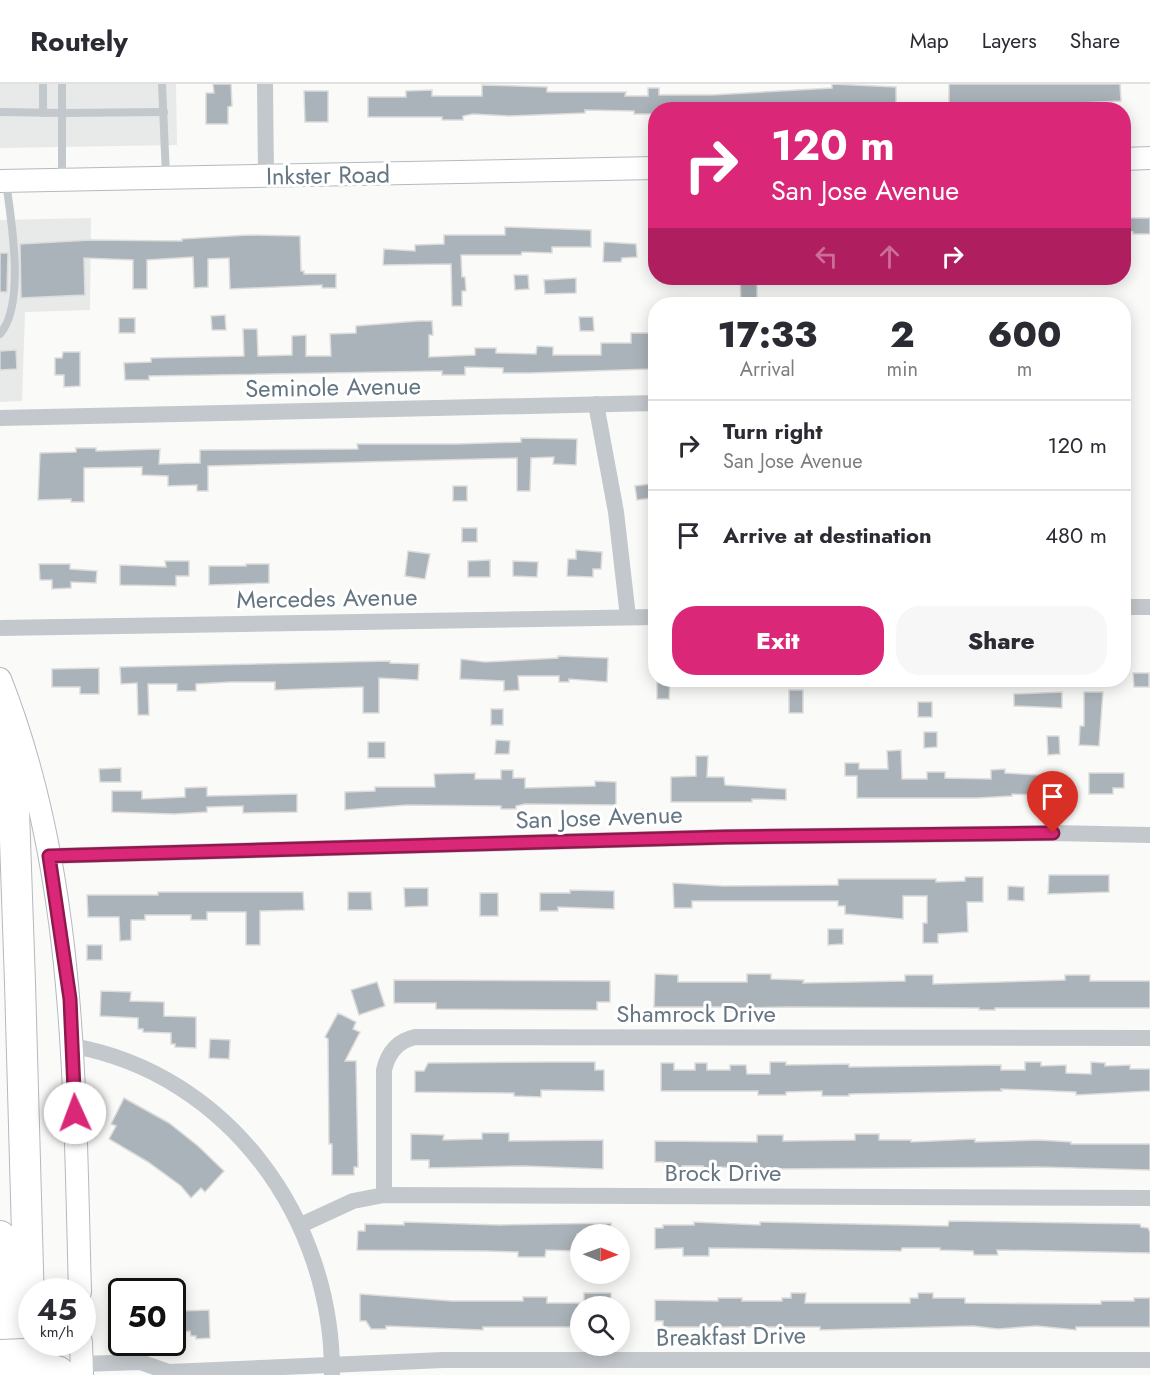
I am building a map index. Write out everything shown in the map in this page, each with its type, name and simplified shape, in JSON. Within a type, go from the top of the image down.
[{"type":"highway","points":[[0,701],[14,812],[20,983],[29,1305],[21,1375]]},
{"type":"highway","points":[[0,1236],[11,1375]]},
{"type":"main road","points":[[1131,159],[1150,158]]},
{"type":"main road","name":"Inkster Road","points":[[3,181],[648,168]]},
{"type":"main road","points":[[0,679],[20,729],[49,856],[66,958],[73,1046],[80,1278]]},
{"type":"main road","points":[[0,1351],[68,1359]]},
{"type":"main road","points":[[0,1368],[68,1359]]},
{"type":"street","points":[[265,84],[266,176]]},
{"type":"street","name":"Seminole Avenue","points":[[4,420],[648,403]]},
{"type":"street","points":[[596,404],[616,512],[628,617]]},
{"type":"street","points":[[1131,607],[1150,607]]},
{"type":"street","name":"Mercedes Avenue","points":[[0,628],[648,617]]},
{"type":"street","name":"San Jose Avenue","points":[[49,856],[726,837],[1042,833],[1150,835]]},
{"type":"street","name":"Shamrock Drive","points":[[384,1195],[384,1070],[392,1051],[406,1039],[415,1037],[1150,1038]]},
{"type":"street","points":[[73,1046],[95,1050],[142,1066],[197,1101],[240,1138],[260,1160],[289,1202],[301,1225],[326,1297],[332,1370]]},
{"type":"street","name":"Brock Drive","points":[[301,1225],[353,1201],[384,1195],[1150,1198]]},
{"type":"street","name":"Breakfast Drive","points":[[68,1359],[140,1362],[166,1374],[332,1370],[443,1360],[772,1367],[1150,1360]]},
{"type":"lane","points":[[43,84],[43,113]]},
{"type":"lane","points":[[62,84],[62,180]]},
{"type":"lane","points":[[162,84],[166,178]]},
{"type":"lane","points":[[0,112],[164,112]]},
{"type":"lane","points":[[0,334],[5,328],[14,289],[15,271],[3,181]]},
{"type":"shaded area","points":[[0,84],[176,84],[177,145],[0,148]]},
{"type":"shaded area","points":[[91,218],[90,310],[25,312],[22,401],[0,402],[0,220]]},
{"type":"building","points":[[213,84],[231,84],[232,106],[228,107],[228,124],[206,124],[206,93],[214,93]]},
{"type":"building","points":[[832,84],[896,87],[896,102],[648,102],[648,114],[634,114],[634,111],[585,110],[585,113],[509,116],[473,114],[463,116],[463,120],[442,120],[442,117],[368,117],[368,97],[406,97],[406,91],[432,90],[432,96],[482,96],[482,85],[547,87],[547,92],[626,92],[625,96],[648,96],[648,88],[659,88],[659,95],[712,95],[832,88]]},
{"type":"building","points":[[949,84],[1120,84],[1121,101],[1100,102],[949,102]]},
{"type":"building","points":[[304,91],[328,91],[328,122],[305,122]]},
{"type":"building","points":[[1131,218],[1150,218],[1150,234],[1133,234],[1131,232]]},
{"type":"building","points":[[505,227],[591,230],[591,247],[552,247],[552,253],[522,252],[521,255],[461,255],[462,277],[465,277],[466,291],[462,291],[462,306],[452,306],[451,264],[383,265],[384,249],[415,251],[415,245],[444,244],[444,235],[505,235]]},
{"type":"building","points":[[248,235],[300,236],[301,271],[304,271],[304,274],[336,274],[336,288],[322,288],[322,285],[230,289],[229,258],[208,259],[208,287],[194,288],[193,257],[147,260],[147,289],[133,289],[133,260],[84,258],[85,295],[21,298],[20,244],[91,240],[182,241],[182,239]]},
{"type":"building","points":[[604,242],[636,244],[637,257],[622,258],[621,262],[603,262]]},
{"type":"building","points":[[0,253],[8,253],[7,292],[0,292]]},
{"type":"building","points":[[514,275],[528,275],[529,289],[515,290]]},
{"type":"building","points":[[576,278],[576,293],[545,294],[544,280]]},
{"type":"building","points":[[740,285],[757,285],[757,297],[741,297]]},
{"type":"building","points":[[225,315],[226,330],[212,330],[211,316]]},
{"type":"building","points":[[579,317],[593,317],[594,331],[580,331]]},
{"type":"building","points":[[119,318],[135,318],[135,333],[119,333]]},
{"type":"building","points":[[432,321],[433,335],[429,335],[429,357],[475,355],[475,348],[496,348],[496,353],[536,354],[537,346],[553,347],[553,355],[601,355],[601,343],[631,343],[631,333],[648,333],[648,369],[503,373],[503,368],[465,367],[465,375],[442,375],[442,371],[149,376],[149,380],[125,380],[124,363],[151,362],[151,358],[244,356],[243,329],[257,329],[258,356],[292,355],[292,336],[306,335],[306,356],[331,356],[330,334],[356,333],[356,326]]},
{"type":"building","points":[[16,350],[17,369],[0,370],[0,351]]},
{"type":"building","points":[[63,352],[80,352],[80,386],[64,387],[64,375],[55,375],[55,358],[62,358]]},
{"type":"building","points":[[521,438],[577,439],[576,465],[553,464],[554,457],[531,458],[530,491],[517,491],[517,458],[208,466],[208,491],[197,491],[197,485],[168,486],[168,476],[142,475],[142,467],[84,468],[84,502],[71,502],[71,499],[38,500],[40,453],[76,452],[76,448],[96,448],[96,451],[160,449],[159,464],[200,463],[200,450],[358,449],[357,444],[521,442]]},
{"type":"building","points":[[648,484],[648,499],[637,500],[635,486]]},
{"type":"building","points":[[453,486],[467,486],[467,501],[453,501]]},
{"type":"building","points":[[462,528],[477,528],[477,542],[462,542]]},
{"type":"building","points":[[576,550],[602,552],[601,569],[593,569],[593,577],[567,576],[568,559],[576,559]]},
{"type":"building","points":[[408,551],[430,554],[425,579],[405,576]]},
{"type":"building","points":[[490,560],[490,577],[468,577],[468,561]]},
{"type":"building","points":[[165,561],[189,561],[189,576],[176,576],[176,586],[120,585],[120,565],[166,567]]},
{"type":"building","points":[[513,561],[538,562],[537,577],[513,576]]},
{"type":"building","points":[[39,564],[70,564],[70,569],[97,571],[96,583],[71,582],[71,588],[52,589],[52,580],[40,580]]},
{"type":"building","points":[[246,564],[269,564],[269,583],[209,585],[209,566],[246,566]]},
{"type":"building","points":[[558,656],[608,658],[607,682],[569,679],[569,682],[559,682],[559,676],[518,676],[519,690],[504,691],[504,681],[460,679],[461,659],[485,662],[558,658]]},
{"type":"building","points":[[390,661],[390,663],[419,664],[418,680],[379,678],[379,713],[363,713],[363,687],[275,690],[275,682],[231,682],[196,684],[196,691],[177,691],[177,684],[148,684],[149,715],[138,715],[137,683],[121,684],[120,667]]},
{"type":"building","points":[[99,668],[99,694],[80,694],[80,687],[52,687],[52,669]]},
{"type":"building","points":[[1133,673],[1149,673],[1149,687],[1134,687]]},
{"type":"building","points":[[657,687],[670,687],[669,699],[657,699]]},
{"type":"building","points":[[789,690],[803,690],[803,713],[789,713]]},
{"type":"building","points":[[1062,692],[1062,708],[1014,706],[1014,694]]},
{"type":"building","points":[[1084,692],[1103,692],[1099,746],[1079,745],[1080,726],[1084,726]]},
{"type":"building","points":[[918,702],[932,702],[932,717],[918,717]]},
{"type":"building","points":[[491,709],[503,709],[503,725],[491,725]]},
{"type":"building","points":[[924,732],[937,732],[937,747],[924,748]]},
{"type":"building","points":[[1047,736],[1059,736],[1060,754],[1048,755]]},
{"type":"building","points":[[496,740],[510,741],[509,754],[495,754]]},
{"type":"building","points":[[368,742],[385,742],[385,758],[368,758]]},
{"type":"building","points":[[901,750],[902,779],[927,779],[927,772],[945,772],[945,778],[991,779],[991,770],[1005,769],[1005,773],[1040,775],[1040,780],[1061,782],[1062,793],[1039,792],[1039,795],[1012,794],[1012,796],[977,798],[857,798],[857,776],[845,776],[845,763],[859,763],[859,769],[888,769],[887,751]]},
{"type":"building","points":[[696,756],[708,756],[707,777],[724,777],[725,785],[786,789],[786,800],[671,802],[671,777],[696,776]]},
{"type":"building","points":[[121,768],[121,782],[100,782],[99,769]]},
{"type":"building","points":[[501,770],[513,770],[513,778],[525,778],[525,788],[595,786],[595,781],[616,782],[616,805],[525,804],[516,806],[516,809],[501,809],[501,806],[407,805],[345,810],[345,792],[375,791],[375,787],[435,787],[434,774],[475,773],[475,779],[501,779]]},
{"type":"building","points":[[1089,773],[1124,773],[1124,788],[1113,788],[1113,794],[1089,794]]},
{"type":"building","points":[[207,787],[207,796],[297,794],[297,812],[243,813],[243,806],[207,807],[207,812],[174,814],[112,812],[112,791],[142,791],[142,799],[185,797],[185,788]]},
{"type":"building","points":[[1049,875],[1109,875],[1109,892],[1048,894]]},
{"type":"building","points":[[965,877],[983,877],[983,902],[967,902],[968,932],[938,934],[938,943],[923,943],[923,923],[927,923],[927,896],[903,896],[903,919],[845,914],[845,906],[838,906],[838,901],[692,901],[692,908],[674,908],[673,883],[723,886],[838,885],[838,879],[936,879],[936,882],[965,881]]},
{"type":"building","points":[[1008,886],[1024,887],[1024,901],[1008,900]]},
{"type":"building","points":[[404,888],[428,888],[428,906],[405,907]]},
{"type":"building","points":[[570,890],[614,891],[614,909],[558,907],[558,911],[540,911],[540,893],[570,893]]},
{"type":"building","points":[[158,892],[303,892],[304,910],[260,911],[260,945],[246,945],[246,912],[207,912],[207,920],[191,920],[191,915],[145,915],[145,920],[131,920],[131,940],[120,941],[119,917],[88,917],[87,895],[158,895]]},
{"type":"building","points":[[348,892],[371,892],[372,910],[348,910]]},
{"type":"building","points":[[480,893],[498,893],[498,916],[480,916]]},
{"type":"building","points":[[828,929],[843,929],[843,944],[828,945]]},
{"type":"building","points":[[87,945],[102,945],[102,960],[87,960]]},
{"type":"building","points":[[655,974],[678,975],[678,982],[747,982],[747,974],[771,974],[771,979],[804,980],[803,983],[905,981],[905,975],[933,975],[933,984],[1065,980],[1065,975],[1090,975],[1090,981],[1150,981],[1150,1008],[995,1008],[995,1010],[979,1010],[979,1008],[788,1007],[739,1008],[739,1011],[724,1011],[723,1007],[654,1007]]},
{"type":"building","points":[[394,980],[610,981],[610,1002],[597,1002],[597,1010],[436,1009],[436,1003],[394,1003]]},
{"type":"building","points":[[377,982],[385,1006],[359,1015],[351,990]]},
{"type":"building","points":[[101,991],[131,992],[130,1001],[164,1002],[164,1016],[196,1017],[196,1048],[175,1047],[175,1044],[171,1044],[171,1033],[143,1032],[143,1029],[138,1029],[138,1018],[100,1016]]},
{"type":"building","points":[[338,1013],[356,1022],[353,1029],[360,1032],[345,1061],[356,1061],[358,1167],[354,1167],[354,1175],[332,1175],[332,1144],[329,1144],[328,1039],[325,1037]]},
{"type":"building","points":[[210,1039],[230,1040],[229,1059],[209,1058]]},
{"type":"building","points":[[595,1062],[595,1070],[604,1070],[604,1091],[541,1090],[541,1097],[514,1096],[514,1093],[415,1092],[415,1071],[424,1071],[428,1063]]},
{"type":"building","points":[[770,1062],[786,1062],[786,1065],[849,1064],[849,1067],[1001,1065],[1001,1070],[1025,1070],[1025,1062],[1041,1062],[1041,1066],[1066,1065],[1066,1073],[1091,1074],[1091,1062],[1105,1063],[1105,1066],[1130,1065],[1130,1069],[1150,1069],[1150,1091],[1076,1095],[1076,1092],[1001,1089],[1002,1091],[822,1096],[822,1091],[758,1095],[758,1091],[661,1091],[661,1063],[674,1063],[674,1070],[695,1070],[695,1063],[707,1063],[707,1070],[730,1070],[730,1065],[746,1065],[747,1074],[770,1074]]},
{"type":"building","points":[[124,1098],[169,1123],[224,1171],[205,1192],[201,1188],[191,1198],[181,1186],[148,1162],[109,1139],[116,1126],[111,1124]]},
{"type":"building","points":[[482,1133],[509,1133],[509,1141],[603,1140],[603,1169],[524,1166],[429,1168],[429,1160],[411,1160],[411,1134],[444,1135],[443,1140],[482,1139]]},
{"type":"building","points":[[855,1134],[879,1134],[879,1140],[911,1140],[911,1142],[975,1139],[975,1142],[1039,1140],[1071,1142],[1071,1144],[1150,1144],[1150,1170],[1039,1167],[769,1169],[717,1167],[717,1170],[704,1170],[703,1166],[682,1166],[682,1170],[669,1171],[669,1167],[664,1167],[664,1162],[655,1162],[655,1141],[757,1142],[757,1135],[783,1135],[783,1141],[855,1140]]},
{"type":"building","points":[[949,1221],[1140,1224],[1141,1227],[1148,1228],[1150,1232],[1150,1253],[997,1250],[998,1255],[974,1255],[973,1251],[940,1250],[940,1248],[902,1248],[901,1251],[709,1248],[709,1256],[683,1256],[683,1248],[655,1249],[655,1228],[663,1228],[663,1225],[694,1225],[694,1222],[760,1225],[760,1222],[948,1226]]},
{"type":"building","points":[[404,1222],[499,1225],[611,1223],[570,1224],[570,1251],[546,1250],[545,1257],[518,1257],[518,1252],[357,1250],[358,1231],[365,1231],[365,1224],[404,1225]]},
{"type":"building","points":[[584,1293],[611,1293],[611,1296],[584,1296]]},
{"type":"building","points":[[791,1293],[806,1293],[805,1303],[910,1303],[910,1298],[918,1298],[918,1293],[933,1293],[933,1298],[965,1298],[965,1303],[1101,1304],[1101,1301],[1134,1301],[1134,1298],[1150,1298],[1150,1327],[1076,1327],[1076,1330],[1037,1326],[998,1329],[973,1326],[820,1330],[820,1327],[663,1327],[663,1321],[655,1321],[655,1300],[718,1301],[718,1298],[742,1298],[742,1301],[782,1301],[782,1298],[791,1298]]},
{"type":"building","points":[[360,1294],[452,1301],[523,1301],[523,1297],[547,1297],[547,1303],[570,1303],[570,1327],[483,1327],[483,1330],[386,1326],[386,1329],[371,1329],[366,1321],[360,1321]]},
{"type":"building","points":[[209,1310],[210,1338],[196,1339],[196,1336],[191,1336],[190,1331],[186,1332],[186,1311]]},
{"type":"route","points":[[75,1113],[73,1046],[66,958],[49,856],[726,837],[1053,833]]}]
